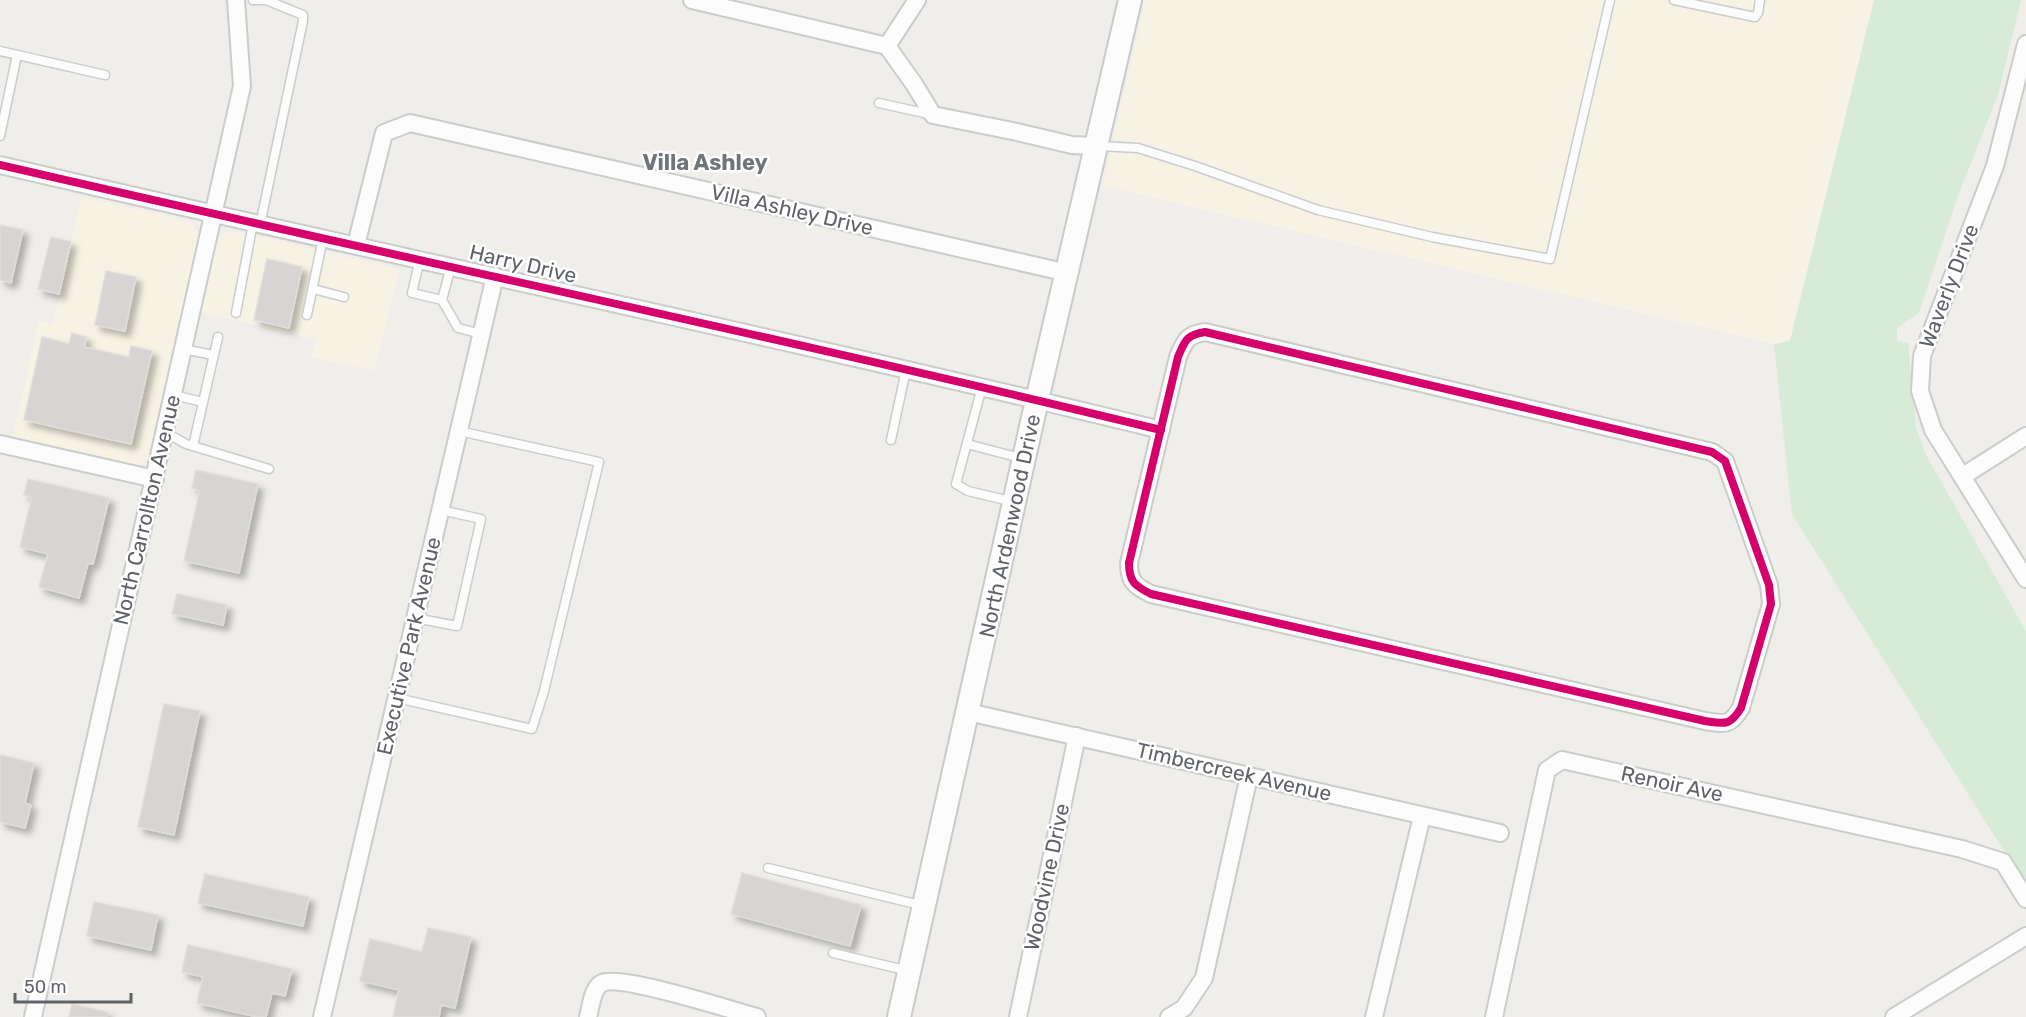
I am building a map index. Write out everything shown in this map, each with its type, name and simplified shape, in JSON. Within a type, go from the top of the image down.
[{"type":"street","name":"North Carrollton Avenue","points":[[33,1017],[242,86],[236,0]]},
{"type":"street","points":[[692,0],[725,4],[887,46],[933,115],[1072,145],[1097,146]]},
{"type":"street","points":[[887,46],[917,0]]},
{"type":"street","name":"North Ardenwood Drive","points":[[899,1017],[1037,400],[1130,0]]},
{"type":"street","name":"Waverly Drive","points":[[2026,44],[1995,166],[1922,356],[1920,391],[1933,430],[2026,579]]},
{"type":"street","name":"Villa Ashley Drive","points":[[356,245],[384,134],[410,123],[1068,273]]},
{"type":"street","name":"Harry Drive","points":[[0,165],[982,387],[1161,430]]},
{"type":"street","name":"Executive Park Avenue","points":[[322,1017],[495,276]]},
{"type":"street","points":[[1205,332],[1712,452],[1725,461],[1769,585],[1771,604],[1741,708],[1734,720],[1724,724],[1706,721],[1151,594],[1132,582],[1129,573],[1161,430],[1178,357],[1186,339],[1197,333],[1205,332]]},
{"type":"street","points":[[1963,476],[2026,436]]},
{"type":"street","points":[[0,444],[154,478]]},
{"type":"street","name":"Timbercreek Avenue","points":[[968,712],[1500,833]]},
{"type":"street","name":"Woodvine Drive","points":[[1017,1017],[1077,736]]},
{"type":"street","name":"Renoir Ave","points":[[1494,1017],[1547,770],[1562,760],[1962,849],[2003,862],[2026,899]]},
{"type":"street","points":[[1169,1017],[1184,1008],[1204,978],[1249,776]]},
{"type":"street","points":[[1374,1017],[1422,816]]},
{"type":"street","points":[[1894,1017],[2026,936]]},
{"type":"street","points":[[588,1017],[595,991],[602,983],[609,981],[626,983],[757,1017]]},
{"type":"lane","points":[[236,313],[303,21],[303,15],[266,0],[253,0]]},
{"type":"lane","points":[[1097,146],[1138,148],[1318,210],[1432,237],[1551,260],[1610,0]]},
{"type":"lane","points":[[1674,0],[1755,17],[1760,0]]},
{"type":"lane","points":[[0,51],[105,75]]},
{"type":"lane","points":[[0,136],[17,55]]},
{"type":"lane","points":[[879,103],[933,115]]},
{"type":"lane","points":[[307,315],[323,238]]},
{"type":"lane","points":[[420,259],[412,293],[442,300]]},
{"type":"lane","points":[[451,266],[442,300],[458,328],[482,334]]},
{"type":"lane","points":[[313,289],[344,297]]},
{"type":"lane","points":[[193,446],[218,337]]},
{"type":"lane","points":[[183,349],[213,355]]},
{"type":"lane","points":[[891,440],[906,370]]},
{"type":"lane","points":[[982,387],[956,484],[968,491],[1015,502]]},
{"type":"lane","points":[[173,395],[203,402]]},
{"type":"lane","points":[[397,698],[532,729],[544,691],[598,462],[459,431]]},
{"type":"lane","points":[[165,432],[193,446],[269,469]]},
{"type":"lane","points":[[967,444],[990,453],[1024,459]]},
{"type":"lane","points":[[979,493],[982,483]]},
{"type":"lane","points":[[415,618],[457,626],[481,519],[441,510]]},
{"type":"lane","points":[[768,868],[924,906]]},
{"type":"lane","points":[[832,952],[910,972]]},
{"type":"shaded area","points":[[1145,0],[1874,0],[1790,341],[1774,344],[1103,186]]},
{"type":"shaded area","points":[[81,197],[186,220],[193,224],[197,231],[197,243],[150,454],[144,462],[133,467],[12,440],[39,321],[53,324]]},
{"type":"shaded area","points":[[228,232],[239,232],[399,269],[374,371],[311,357],[316,339],[200,312],[215,246],[220,237]]},
{"type":"green space","points":[[1874,0],[2021,0],[1998,95],[1958,196],[1919,313],[1897,328],[1897,341],[1908,343],[1916,428],[1926,455],[2026,631],[2026,886],[1792,514],[1774,344],[1790,341]]},
{"type":"building","points":[[0,225],[23,230],[11,283],[0,280]]},
{"type":"building","points":[[51,237],[71,242],[59,294],[38,289]]},
{"type":"building","points":[[267,259],[302,267],[289,328],[254,320]]},
{"type":"building","points":[[106,271],[136,277],[125,331],[95,325]]},
{"type":"building","points":[[72,333],[86,337],[84,347],[129,357],[131,346],[152,351],[131,444],[24,420],[42,337],[69,344]]},
{"type":"building","points":[[196,470],[258,484],[239,573],[184,561],[200,490],[192,488]]},
{"type":"building","points":[[28,479],[109,498],[93,564],[88,563],[79,598],[39,587],[48,554],[20,547],[32,497],[24,495]]},
{"type":"building","points":[[177,594],[227,605],[223,625],[172,614]]},
{"type":"building","points":[[164,704],[200,711],[174,835],[138,827]]},
{"type":"building","points":[[0,755],[34,763],[25,803],[31,805],[25,828],[0,822]]},
{"type":"building","points":[[742,873],[861,905],[850,946],[731,914]]},
{"type":"building","points":[[205,874],[309,897],[303,926],[198,903]]},
{"type":"building","points":[[94,902],[158,915],[151,950],[87,936]]},
{"type":"building","points":[[428,928],[471,937],[455,1008],[441,1005],[439,1017],[393,1017],[399,990],[360,981],[370,939],[422,952]]},
{"type":"building","points":[[188,945],[292,969],[285,996],[272,993],[266,1017],[197,1003],[203,977],[182,972]]},
{"type":"building","points":[[72,1004],[107,1012],[107,1017],[69,1017]]},
{"type":"cycle path","points":[[0,165],[1016,395],[1161,430]]},
{"type":"cycle path","points":[[1205,332],[1712,452],[1725,461],[1769,585],[1771,604],[1741,708],[1737,714],[1726,722],[1705,721],[1151,594],[1134,583],[1130,575],[1129,563],[1178,357],[1190,337],[1205,332]]},
{"type":"district","name":"Villa Ashley","points":[[705,162]]}]
